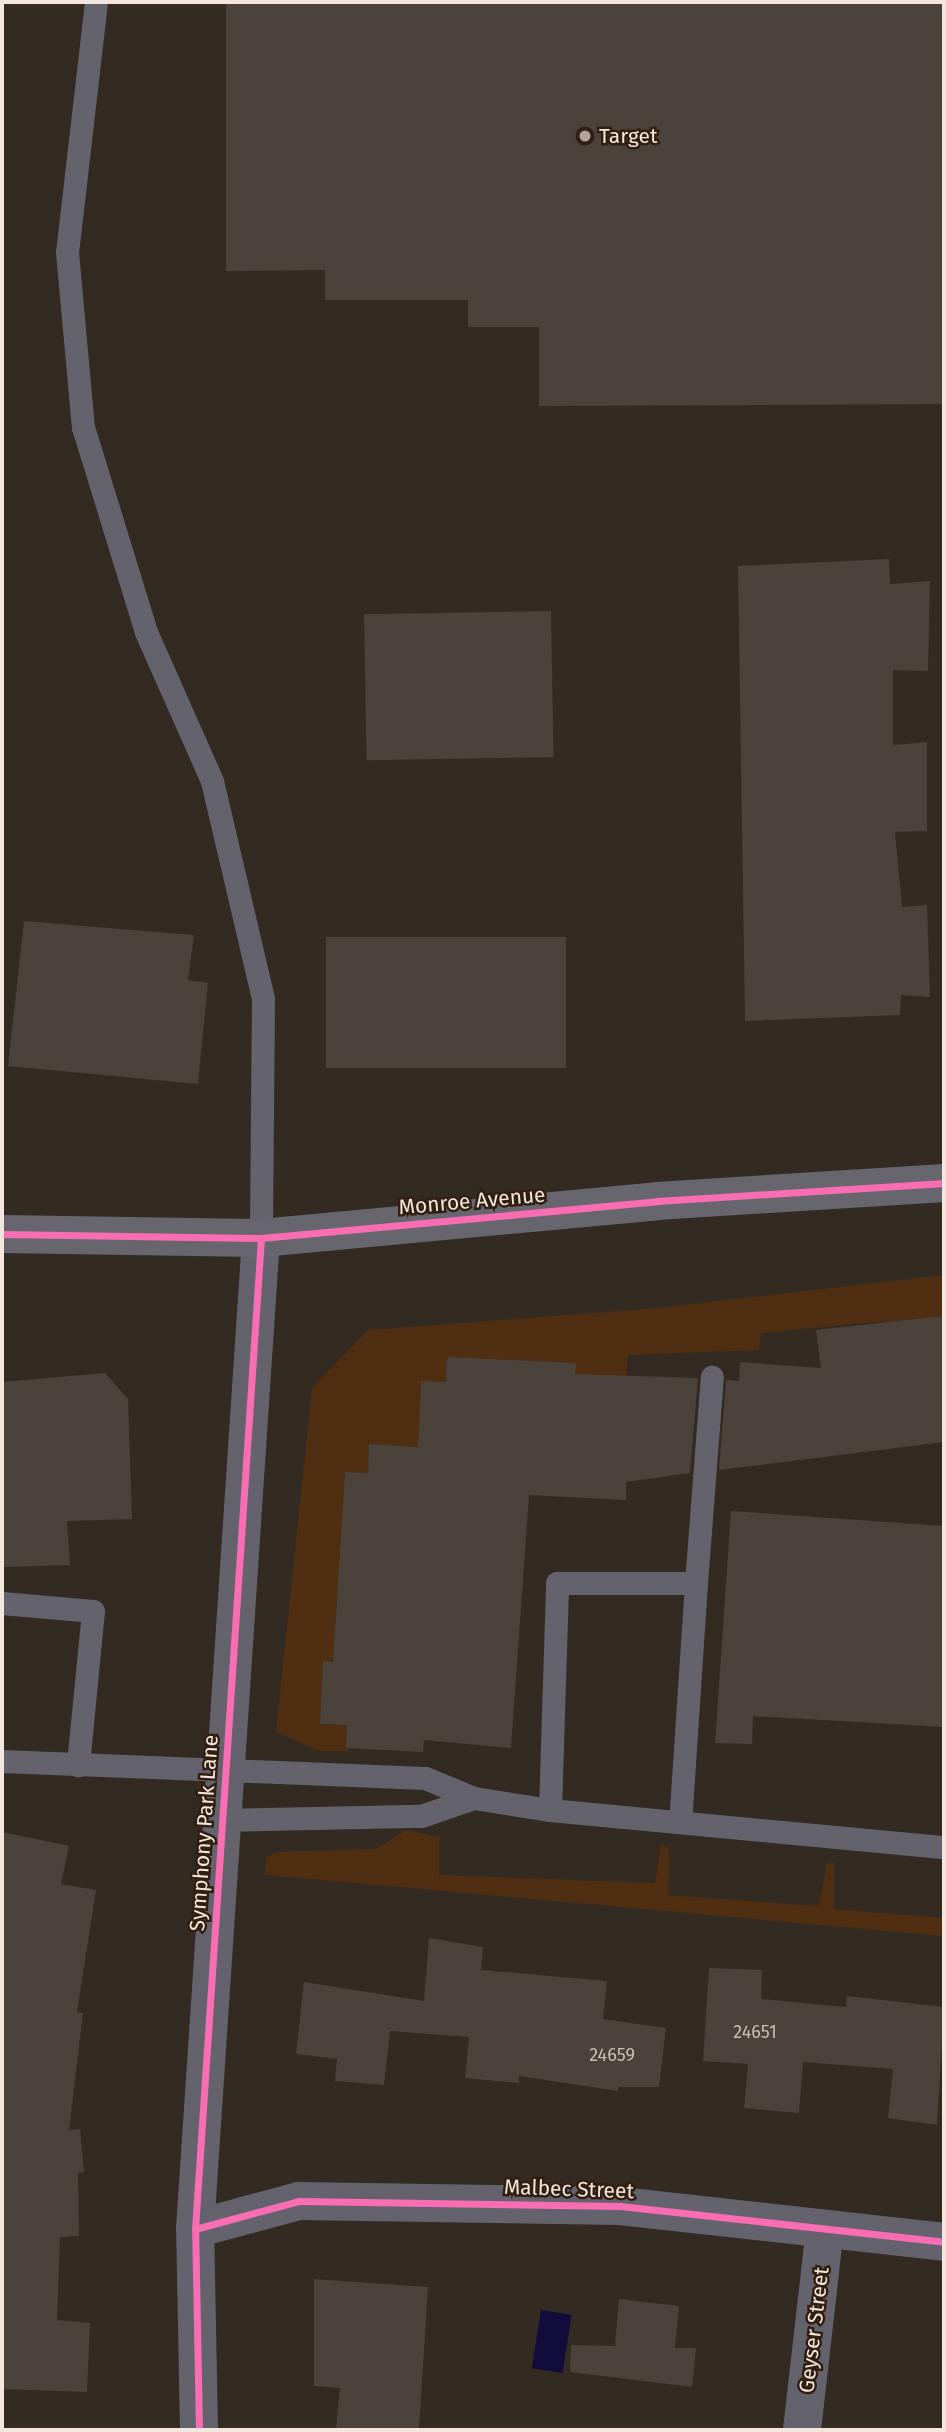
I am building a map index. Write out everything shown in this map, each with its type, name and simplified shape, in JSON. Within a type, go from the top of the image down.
[{"type":"street","name":"Monroe Avenue","points":[[2,1234],[261,1238],[657,1201],[944,1183]]},
{"type":"street","name":"Symphony Park Lane","points":[[199,2430],[195,2230],[261,1238]]},
{"type":"street","name":"Malbec Street","points":[[195,2230],[299,2201],[620,2206],[944,2242]]},
{"type":"street","name":"Geyser Street","points":[[802,2430],[825,2229]]},
{"type":"lane","points":[[96,2],[67,252],[83,427],[146,632],[212,780],[263,999],[261,1238]]},
{"type":"lane","points":[[680,1821],[712,1377]]},
{"type":"lane","points":[[550,1810],[558,1583],[696,1583]]},
{"type":"lane","points":[[2,1603],[93,1611],[78,1765]]},
{"type":"lane","points":[[2,1762],[425,1778],[474,1798],[550,1810],[944,1847]]},
{"type":"lane","points":[[390,1818],[392,1777]]},
{"type":"lane","points":[[223,1820],[421,1816],[474,1798]]},
{"type":"shaded area","points":[[944,1275],[944,1316],[912,1320],[889,1342],[886,1321],[761,1333],[759,1350],[628,1355],[624,1397],[421,1381],[418,1447],[370,1444],[368,1473],[345,1472],[336,1615],[358,1663],[323,1661],[320,1724],[348,1725],[348,1751],[319,1751],[276,1732],[312,1388],[368,1330],[658,1308]]},
{"type":"shaded area","points":[[406,1830],[439,1837],[439,1875],[655,1883],[661,1845],[669,1847],[668,1895],[819,1906],[827,1862],[834,1863],[834,1909],[944,1918],[944,1936],[265,1875],[266,1858],[277,1852],[376,1849]]},
{"type":"shaded area","points":[[541,2310],[572,2315],[562,2373],[532,2368]]},
{"type":"building","name":"Target","points":[[226,2],[944,2],[944,404],[539,406],[539,327],[468,327],[468,300],[325,300],[325,270],[226,271]]},
{"type":"building","points":[[889,559],[890,584],[930,581],[928,671],[893,670],[893,745],[927,742],[927,831],[895,832],[902,907],[927,905],[930,997],[901,995],[900,1015],[745,1021],[738,566]]},
{"type":"building","points":[[551,611],[554,757],[367,760],[364,614]]},
{"type":"building","points":[[24,921],[194,935],[188,980],[208,983],[198,1084],[8,1066]]},
{"type":"building","points":[[326,937],[566,937],[566,1068],[326,1068]]},
{"type":"building","points":[[944,1316],[944,1442],[719,1470],[726,1380],[739,1381],[740,1362],[821,1368],[816,1330]]},
{"type":"building","points":[[447,1357],[576,1363],[575,1374],[698,1378],[690,1473],[626,1482],[626,1500],[529,1495],[511,1748],[424,1740],[423,1752],[346,1748],[347,1725],[320,1724],[323,1661],[333,1662],[345,1472],[368,1473],[369,1444],[418,1447],[421,1381],[446,1382]]},
{"type":"building","points":[[105,1373],[128,1399],[132,1519],[67,1521],[70,1565],[2,1567],[2,1382]]},
{"type":"building","points":[[731,1511],[944,1526],[944,1727],[753,1716],[752,1744],[715,1743]]},
{"type":"building","points":[[2,1832],[69,1846],[61,1884],[96,1890],[77,2012],[83,2013],[69,2130],[80,2129],[84,2172],[78,2173],[79,2236],[60,2237],[57,2320],[90,2323],[87,2392],[2,2389]]},
{"type":"building","points":[[429,1938],[483,1947],[481,1970],[607,1981],[603,2019],[666,2028],[659,2087],[618,2087],[618,2091],[519,2076],[519,2083],[465,2078],[469,2037],[390,2031],[384,2085],[335,2081],[337,2059],[296,2054],[304,1982],[424,2001]]},
{"type":"building","points":[[709,1968],[762,1970],[761,1999],[846,2007],[847,1996],[944,2007],[937,2125],[888,2118],[893,2069],[803,2062],[799,2113],[744,2108],[748,2064],[703,2061]]},
{"type":"building","points":[[314,2279],[428,2287],[419,2430],[336,2430],[340,2388],[314,2386]]},
{"type":"building","points":[[619,2299],[679,2306],[675,2348],[696,2348],[692,2387],[570,2372],[571,2345],[615,2346]]},
{"type":"cycle path","points":[[2,1234],[261,1238],[657,1201],[944,1183]]},
{"type":"cycle path","points":[[199,2430],[195,2229],[261,1238]]},
{"type":"cycle path","points":[[195,2229],[299,2201],[620,2206],[944,2242]]},
{"type":"place","name":"Target","points":[[585,136]]}]
